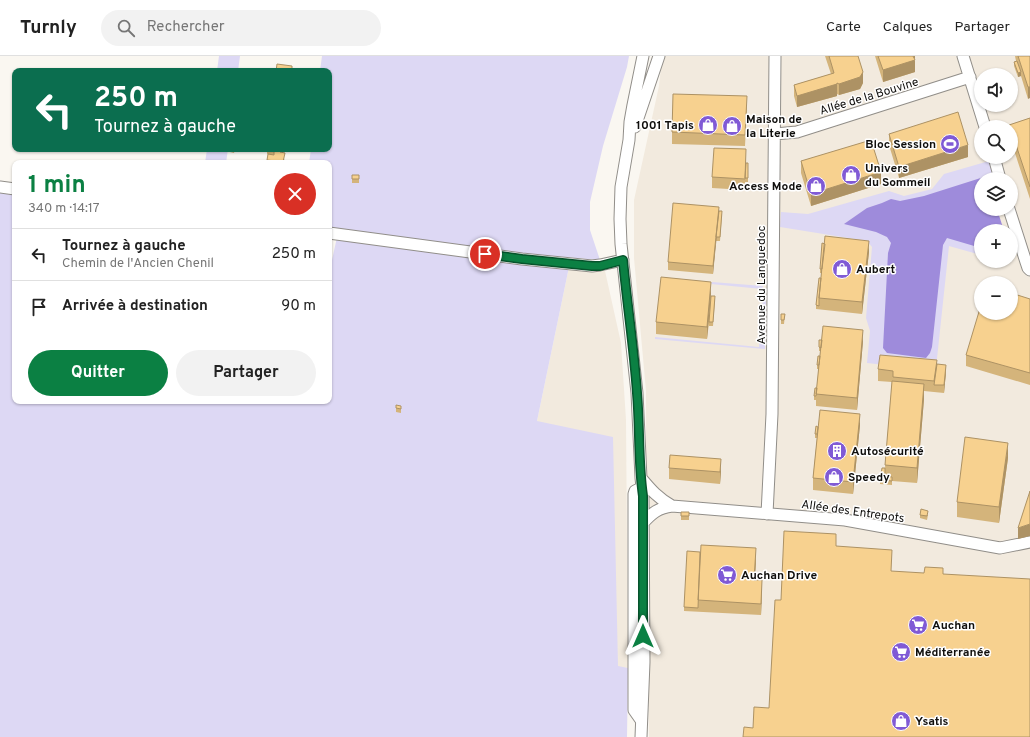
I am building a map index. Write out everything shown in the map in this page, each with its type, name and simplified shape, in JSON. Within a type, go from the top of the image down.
[{"type":"street","points":[[641,737],[644,662],[642,487],[638,393],[620,244],[620,219],[621,187],[629,140],[630,122],[642,56]]},
{"type":"street","points":[[629,140],[659,56]]},
{"type":"street","name":"Avenue du Languedoc","points":[[767,514],[772,414],[775,134],[774,56]]},
{"type":"street","points":[[963,56],[983,120]]},
{"type":"street","name":"Allée de la Bouvine","points":[[775,134],[797,132],[970,77]]},
{"type":"street","points":[[0,187],[12,189]]},
{"type":"street","points":[[1011,216],[1028,268],[1030,270]]},
{"type":"street","points":[[332,233],[522,259],[592,266],[600,266],[623,260]]},
{"type":"street","points":[[642,487],[656,505],[667,507]]},
{"type":"street","points":[[642,487],[655,495],[667,507]]},
{"type":"street","points":[[641,721],[634,710],[634,494],[635,491],[642,487]]},
{"type":"street","points":[[643,523],[651,514],[667,507]]},
{"type":"street","name":"Allée des Entrepots","points":[[667,507],[845,520],[1000,548],[1030,542]]},
{"type":"shaded area","points":[[219,56],[240,56],[238,68],[217,68]]},
{"type":"shaded area","points":[[322,56],[629,56],[603,146],[590,202],[590,230],[600,260],[526,254],[332,229],[332,160],[309,160],[311,152],[332,152],[332,68],[320,68]]},
{"type":"shaded area","points":[[662,56],[1030,56],[1030,737],[649,737],[646,391],[634,258],[634,200],[659,86]]},
{"type":"shaded area","points":[[207,152],[228,152],[226,160],[205,160]]},
{"type":"shaded area","points":[[979,164],[990,164],[992,172],[974,172],[974,189],[944,234],[974,242],[974,253],[949,246],[936,368],[912,368],[867,363],[870,331],[866,318],[872,247],[867,241],[780,227],[781,212],[808,214],[889,191],[904,196],[932,189],[944,174]]},
{"type":"shaded area","points":[[974,180],[974,216],[999,216],[1002,224],[974,224],[974,246],[947,238],[943,245],[932,347],[926,358],[887,353],[883,348],[888,253],[891,243],[887,237],[876,232],[844,224],[867,208],[891,199],[900,201],[924,196]]},
{"type":"shaded area","points":[[0,190],[12,192],[12,404],[332,404],[332,260],[337,237],[569,267],[537,421],[613,437],[618,666],[628,668],[627,737],[0,737]]},
{"type":"shaded area","points":[[569,267],[605,271],[621,343],[626,420],[628,668],[618,667],[537,421]]},
{"type":"shaded area","points":[[712,282],[763,286],[762,289],[711,284]]},
{"type":"shaded area","points":[[763,297],[766,298],[765,349],[655,339],[655,337],[759,347]]},
{"type":"building","points":[[829,56],[858,56],[863,72],[860,77],[797,96],[794,85],[834,73]]},
{"type":"building","points":[[878,56],[913,56],[915,60],[883,70]]},
{"type":"building","points":[[1018,56],[1030,56],[1030,87],[1028,87]]},
{"type":"building","points":[[1017,61],[1021,72],[1018,73],[1018,68],[1016,68],[1014,62]]},
{"type":"building","points":[[277,64],[292,66],[292,68],[276,68]]},
{"type":"building","points":[[673,94],[747,96],[745,135],[672,132]]},
{"type":"building","points":[[958,112],[968,145],[899,167],[889,134]]},
{"type":"building","points":[[1030,118],[1030,187],[1018,151],[1018,122]]},
{"type":"building","points":[[871,140],[881,172],[811,194],[801,161]]},
{"type":"building","points":[[714,148],[746,149],[745,179],[712,177]]},
{"type":"building","points":[[274,152],[285,153],[283,160],[267,160],[268,154],[274,155]]},
{"type":"building","points":[[746,163],[748,163],[748,178],[745,178]]},
{"type":"building","points":[[352,175],[359,175],[359,179],[352,179]]},
{"type":"building","points":[[673,203],[719,207],[713,266],[668,262]]},
{"type":"building","points":[[719,211],[722,211],[720,237],[716,237]]},
{"type":"building","points":[[825,236],[869,241],[862,302],[819,298]]},
{"type":"building","points":[[822,243],[825,244],[822,269],[820,269]]},
{"type":"building","points":[[661,277],[711,282],[707,327],[656,322]]},
{"type":"building","points":[[819,278],[821,278],[819,306],[816,305]]},
{"type":"building","points":[[1018,295],[1030,299],[1030,373],[966,355],[976,320],[1018,320]]},
{"type":"building","points":[[711,296],[715,296],[713,322],[709,322]]},
{"type":"building","points":[[781,314],[785,314],[784,320],[781,320]]},
{"type":"building","points":[[823,326],[863,330],[857,398],[816,394]]},
{"type":"building","points":[[819,340],[822,340],[821,348],[819,347]]},
{"type":"building","points":[[880,355],[937,360],[934,381],[893,377],[893,371],[878,369]]},
{"type":"building","points":[[818,356],[820,356],[819,365],[817,365]]},
{"type":"building","points":[[937,364],[946,365],[944,385],[934,385]]},
{"type":"building","points":[[892,381],[924,384],[917,468],[885,465]]},
{"type":"building","points":[[815,388],[817,388],[816,396],[814,396]]},
{"type":"building","points":[[396,405],[401,406],[401,409],[396,408]]},
{"type":"building","points":[[820,410],[860,414],[853,482],[813,478]]},
{"type":"building","points":[[816,426],[818,427],[817,434],[815,434]]},
{"type":"building","points":[[965,437],[1008,443],[999,507],[957,502]]},
{"type":"building","points":[[670,455],[721,459],[720,472],[669,468]]},
{"type":"building","points":[[882,468],[885,468],[885,476],[892,477],[892,481],[880,480]]},
{"type":"building","points":[[1030,491],[1030,524],[1018,528]]},
{"type":"building","points":[[921,509],[928,511],[927,516],[920,515]]},
{"type":"building","points":[[681,512],[689,512],[689,516],[681,516]]},
{"type":"building","name":"Méditerranée","points":[[784,531],[836,534],[836,546],[892,550],[891,571],[924,573],[925,567],[943,568],[943,574],[1030,579],[1030,737],[743,737],[744,727],[753,728],[754,707],[769,708],[775,600],[781,600]]},
{"type":"building","name":"Auchan Drive","points":[[701,545],[756,548],[754,580],[762,580],[761,604],[698,600]]},
{"type":"building","points":[[687,551],[700,552],[698,608],[684,607]]},
{"type":"place","name":"1001 Tapis","points":[[708,125]]},
{"type":"place","name":"Maison de la Literie","points":[[732,126]]},
{"type":"place","name":"Bloc Session","points":[[950,144]]},
{"type":"place","name":"Univers du Sommeil","points":[[851,175]]},
{"type":"place","name":"Access Mode","points":[[816,186]]},
{"type":"place","name":"Aubert","points":[[842,269]]},
{"type":"place","name":"Autosécurité","points":[[837,451]]},
{"type":"place","name":"Speedy","points":[[834,477]]},
{"type":"place","name":"Auchan Drive","points":[[727,575]]},
{"type":"place","name":"Auchan","points":[[918,625]]},
{"type":"place","name":"Méditerranée","points":[[901,652]]},
{"type":"place","name":"Ysatis","points":[[901,721]]},
{"type":"route","points":[[485,254],[592,266],[600,266],[623,260],[638,393],[643,496],[643,636]]}]
